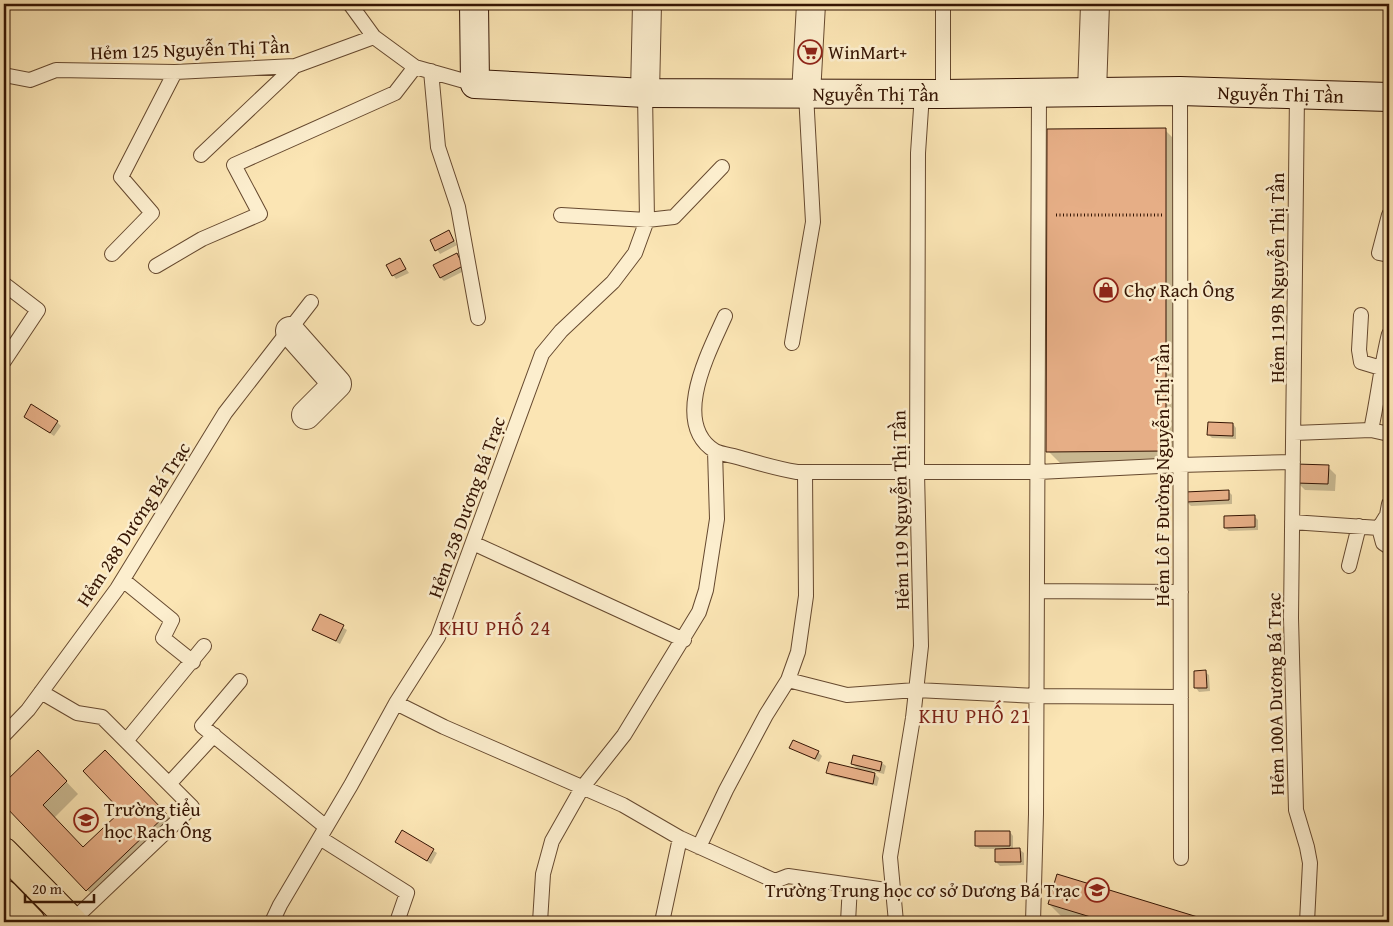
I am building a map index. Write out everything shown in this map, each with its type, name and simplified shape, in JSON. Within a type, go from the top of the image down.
[{"type":"main road","points":[[474,4],[476,84]]},
{"type":"main road","points":[[645,93],[646,4]]},
{"type":"main road","points":[[806,94],[812,4]]},
{"type":"main road","points":[[1092,92],[1095,4]]},
{"type":"main road","name":"Nguyễn Thị Tần","points":[[476,84],[645,93],[932,94],[1180,91],[1389,97]]},
{"type":"main road","points":[[290,331],[337,384],[306,415]]},
{"type":"main road","points":[[4,852],[72,922]]},
{"type":"main road","points":[[4,894],[31,922]]},
{"type":"lane","name":"Nguyễn Thị Tần","points":[[350,4],[374,37],[415,67],[476,84]]},
{"type":"lane","name":"Hẻm 119 Nguyễn Thị Tần","points":[[896,922],[890,857],[921,646],[917,473],[918,153],[932,94],[943,4]]},
{"type":"lane","name":"Hẻm 125 Nguyễn Thị Tần","points":[[4,75],[30,80],[56,70],[175,72],[295,66],[374,37]]},
{"type":"lane","points":[[201,155],[295,66]]},
{"type":"lane","points":[[156,266],[202,239],[260,214],[234,165],[395,93],[415,67]]},
{"type":"lane","points":[[431,71],[438,147],[458,207],[478,318]]},
{"type":"lane","points":[[112,254],[152,214],[121,177],[175,72]]},
{"type":"lane","name":"Hẻm Lô F Đường Nguyễn Thị Tần","points":[[1180,91],[1181,858]]},
{"type":"lane","points":[[645,93],[647,220]]},
{"type":"lane","points":[[1034,922],[1037,696],[1039,93]]},
{"type":"lane","points":[[792,343],[813,222],[806,94]]},
{"type":"lane","name":"Hẻm 119B Nguyễn Thị Tần","points":[[1293,462],[1297,94]]},
{"type":"lane","points":[[561,214],[647,220],[674,217],[722,167]]},
{"type":"lane","points":[[1389,215],[1379,253],[1389,255]]},
{"type":"lane","name":"Hẻm 258 Dương Bá Trạc","points":[[272,922],[280,904],[323,833],[396,703],[438,637],[475,544],[519,414],[542,354],[561,331],[613,282],[635,253],[647,220]]},
{"type":"lane","points":[[4,284],[38,310],[4,361]]},
{"type":"lane","name":"Hẻm 288 Dương Bá Trạc","points":[[4,735],[28,710],[123,580],[225,412],[311,302]]},
{"type":"lane","points":[[1361,315],[1359,350],[1361,362],[1381,368]]},
{"type":"lane","points":[[725,316],[702,367],[694,399],[695,421],[702,437],[715,451],[767,467],[805,472],[1038,472],[1293,462]]},
{"type":"lane","points":[[1371,430],[1379,392],[1381,368],[1389,334]]},
{"type":"lane","points":[[1294,433],[1371,430],[1389,434]]},
{"type":"lane","points":[[540,922],[543,874],[552,841],[582,788],[624,735],[684,640],[699,612],[713,554],[718,519],[715,451]]},
{"type":"lane","name":"Hẻm 100A Dương Bá Trạc","points":[[1293,462],[1291,618],[1296,810],[1310,863],[1308,922]]},
{"type":"lane","points":[[699,847],[726,790],[766,715],[788,680],[798,652],[806,596],[805,472]]},
{"type":"lane","points":[[1389,504],[1387,515],[1379,528],[1383,543],[1389,546]]},
{"type":"lane","points":[[1292,522],[1379,528]]},
{"type":"lane","points":[[1349,566],[1359,526]]},
{"type":"lane","points":[[475,544],[684,640]]},
{"type":"lane","points":[[123,580],[172,620],[163,638],[193,662]]},
{"type":"lane","points":[[1037,591],[1181,592]]},
{"type":"lane","points":[[126,741],[193,662],[204,646]]},
{"type":"lane","points":[[788,680],[847,695],[916,690],[1037,696],[1181,696]]},
{"type":"lane","points":[[240,682],[202,726],[323,833],[407,893],[397,922]]},
{"type":"lane","points":[[41,692],[77,713],[102,717],[192,807],[72,922]]},
{"type":"lane","points":[[396,703],[623,805],[680,838],[775,881],[788,876],[893,891]]},
{"type":"lane","points":[[170,784],[214,735]]},
{"type":"lane","points":[[662,922],[680,838]]},
{"type":"lane","points":[[848,922],[850,885]]},
{"type":"path","points":[[1039,215],[1180,215]]},
{"type":"building","name":"Chợ Rạch Ông","points":[[1166,128],[1166,451],[1046,452],[1047,129]]},
{"type":"building","points":[[449,230],[454,241],[435,251],[430,240]]},
{"type":"building","points":[[457,253],[463,266],[440,278],[433,265]]},
{"type":"building","points":[[400,258],[406,269],[392,276],[386,265]]},
{"type":"building","points":[[31,404],[58,421],[50,433],[24,417]]},
{"type":"building","points":[[1208,422],[1233,423],[1233,436],[1207,435]]},
{"type":"building","points":[[1296,464],[1329,465],[1328,484],[1296,483]]},
{"type":"building","points":[[1229,490],[1229,500],[1186,502],[1185,492]]},
{"type":"building","points":[[1255,515],[1255,527],[1224,528],[1224,516]]},
{"type":"building","points":[[320,614],[344,625],[336,641],[312,630]]},
{"type":"building","points":[[1206,670],[1207,688],[1194,688],[1194,671]]},
{"type":"building","points":[[793,740],[819,751],[815,759],[789,748]]},
{"type":"building","points":[[38,750],[67,781],[43,805],[83,847],[121,811],[83,771],[105,750],[167,814],[86,891],[4,805],[4,783]]},
{"type":"building","points":[[853,755],[882,762],[880,771],[851,764]]},
{"type":"building","points":[[829,762],[875,773],[873,784],[826,773]]},
{"type":"building","points":[[402,830],[434,849],[427,861],[395,842]]},
{"type":"building","points":[[975,831],[1010,831],[1010,846],[975,846]]},
{"type":"building","points":[[1020,848],[1021,862],[995,862],[995,849]]},
{"type":"building","points":[[1057,874],[1214,922],[1107,922],[1048,904]]},
{"type":"place","name":"WinMart+","points":[[810,52]]},
{"type":"place","name":"Chợ Rạch Ông","points":[[1106,290]]},
{"type":"place","name":"Trường tiểu học Rạch Ông","points":[[86,820]]},
{"type":"place","name":"Trường Trung học cơ sở Dương Bá Trạc","points":[[1097,890]]},
{"type":"district","name":"KHU PHỐ 24","points":[[495,628]]},
{"type":"district","name":"KHU PHỐ 21","points":[[975,716]]}]
